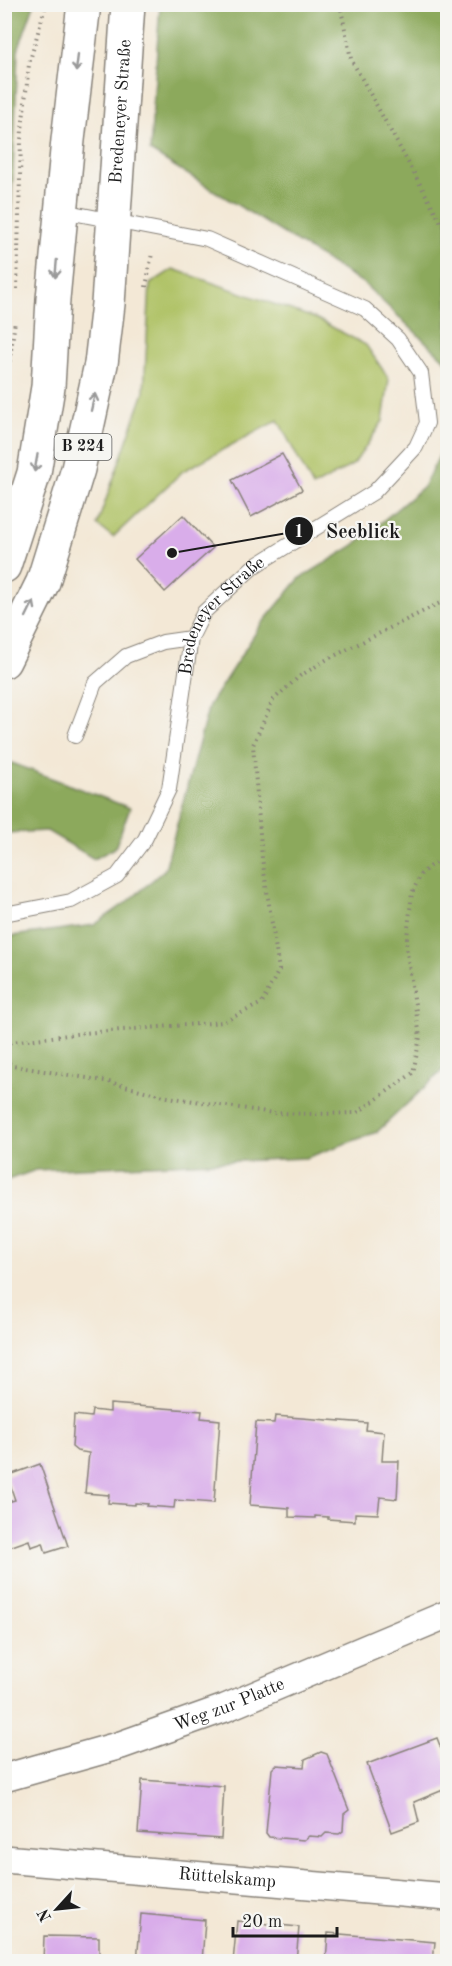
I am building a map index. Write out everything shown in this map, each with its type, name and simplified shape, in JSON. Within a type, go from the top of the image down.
[{"type":"main road","name":"B 224","points":[[4,566],[34,473],[48,387],[53,299],[84,4]]},
{"type":"main road","name":"Bredeneyer Straße","points":[[4,661],[43,582],[78,469],[101,364],[108,304],[128,4]]},
{"type":"street","name":"Weg zur Platte","points":[[4,1778],[121,1745],[225,1708],[447,1614]]},
{"type":"street","name":"Rüttelskamp","points":[[4,1859],[447,1897]]},
{"type":"lane","name":"Bredeneyer Straße","points":[[5,914],[72,901],[117,876],[146,839],[169,789],[191,638],[204,612],[253,567],[374,492],[416,447],[427,423],[421,373],[398,339],[366,309],[207,239],[62,211]]},
{"type":"lane","points":[[75,736],[95,683],[126,656],[163,642],[191,638]]},
{"type":"path","points":[[16,296],[22,129],[29,64],[45,4]]},
{"type":"path","points":[[340,4],[351,58],[447,235]]},
{"type":"path","points":[[145,296],[156,229]]},
{"type":"path","points":[[4,403],[15,318]]},
{"type":"path","points":[[4,1043],[84,1033],[223,1022],[262,1004],[279,970],[262,858],[252,745],[273,700],[300,676],[326,660],[447,599]]},
{"type":"path","points":[[4,1060],[13,1066],[105,1082],[168,1097],[273,1113],[357,1113],[413,1073],[420,1037],[406,946],[412,893],[421,874],[430,866],[447,860]]},
{"type":"green space","points":[[5,4],[34,5],[18,50],[5,339]]},
{"type":"green space","points":[[160,5],[447,5],[447,362],[363,283],[150,151]]},
{"type":"green space","points":[[173,269],[317,319],[366,345],[389,379],[383,421],[354,464],[313,487],[278,420],[183,471],[113,537],[97,525],[144,392],[150,284]]},
{"type":"green space","points":[[447,441],[448,1062],[445,1068],[377,1132],[306,1158],[36,1170],[5,1181],[5,937],[94,925],[131,899],[165,869],[209,705],[260,626],[299,579],[353,546],[423,487]]},
{"type":"green space","points":[[12,763],[130,808],[115,848],[94,859],[47,831],[5,833],[5,765]]},
{"type":"building","points":[[282,454],[302,490],[251,517],[232,480]]},
{"type":"building","points":[[183,515],[213,548],[165,592],[135,559]]},
{"type":"building","points":[[110,1404],[202,1411],[201,1418],[220,1420],[214,1503],[175,1500],[174,1508],[135,1503],[135,1505],[108,1503],[109,1495],[85,1493],[89,1453],[77,1451],[72,1447],[74,1415],[91,1417],[92,1410],[110,1412]]},
{"type":"building","points":[[275,1416],[367,1423],[366,1430],[384,1432],[382,1461],[399,1461],[397,1499],[380,1497],[378,1514],[355,1513],[355,1521],[315,1516],[315,1518],[289,1517],[289,1508],[250,1505],[256,1422],[274,1423]]},
{"type":"building","points":[[40,1464],[68,1546],[46,1553],[43,1543],[31,1547],[29,1540],[4,1549],[4,1503],[15,1500],[7,1476]]},
{"type":"building","points":[[437,1738],[448,1766],[448,1788],[414,1802],[419,1822],[392,1832],[367,1764]]},
{"type":"building","points":[[321,1752],[327,1754],[349,1810],[344,1814],[343,1831],[339,1834],[326,1833],[322,1837],[309,1836],[304,1840],[269,1837],[266,1833],[272,1769],[276,1765],[304,1767],[305,1759]]},
{"type":"building","points":[[142,1780],[224,1786],[221,1839],[138,1833]]},
{"type":"building","points":[[141,1914],[205,1920],[202,1962],[137,1962]]},
{"type":"building","points":[[237,1921],[299,1927],[296,1962],[233,1962]]},
{"type":"building","points":[[328,1933],[435,1942],[433,1962],[326,1962]]},
{"type":"building","points":[[44,1936],[99,1937],[99,1962],[43,1962]]},
{"type":"place","name":"Seeblick","points":[[172,553]]}]
